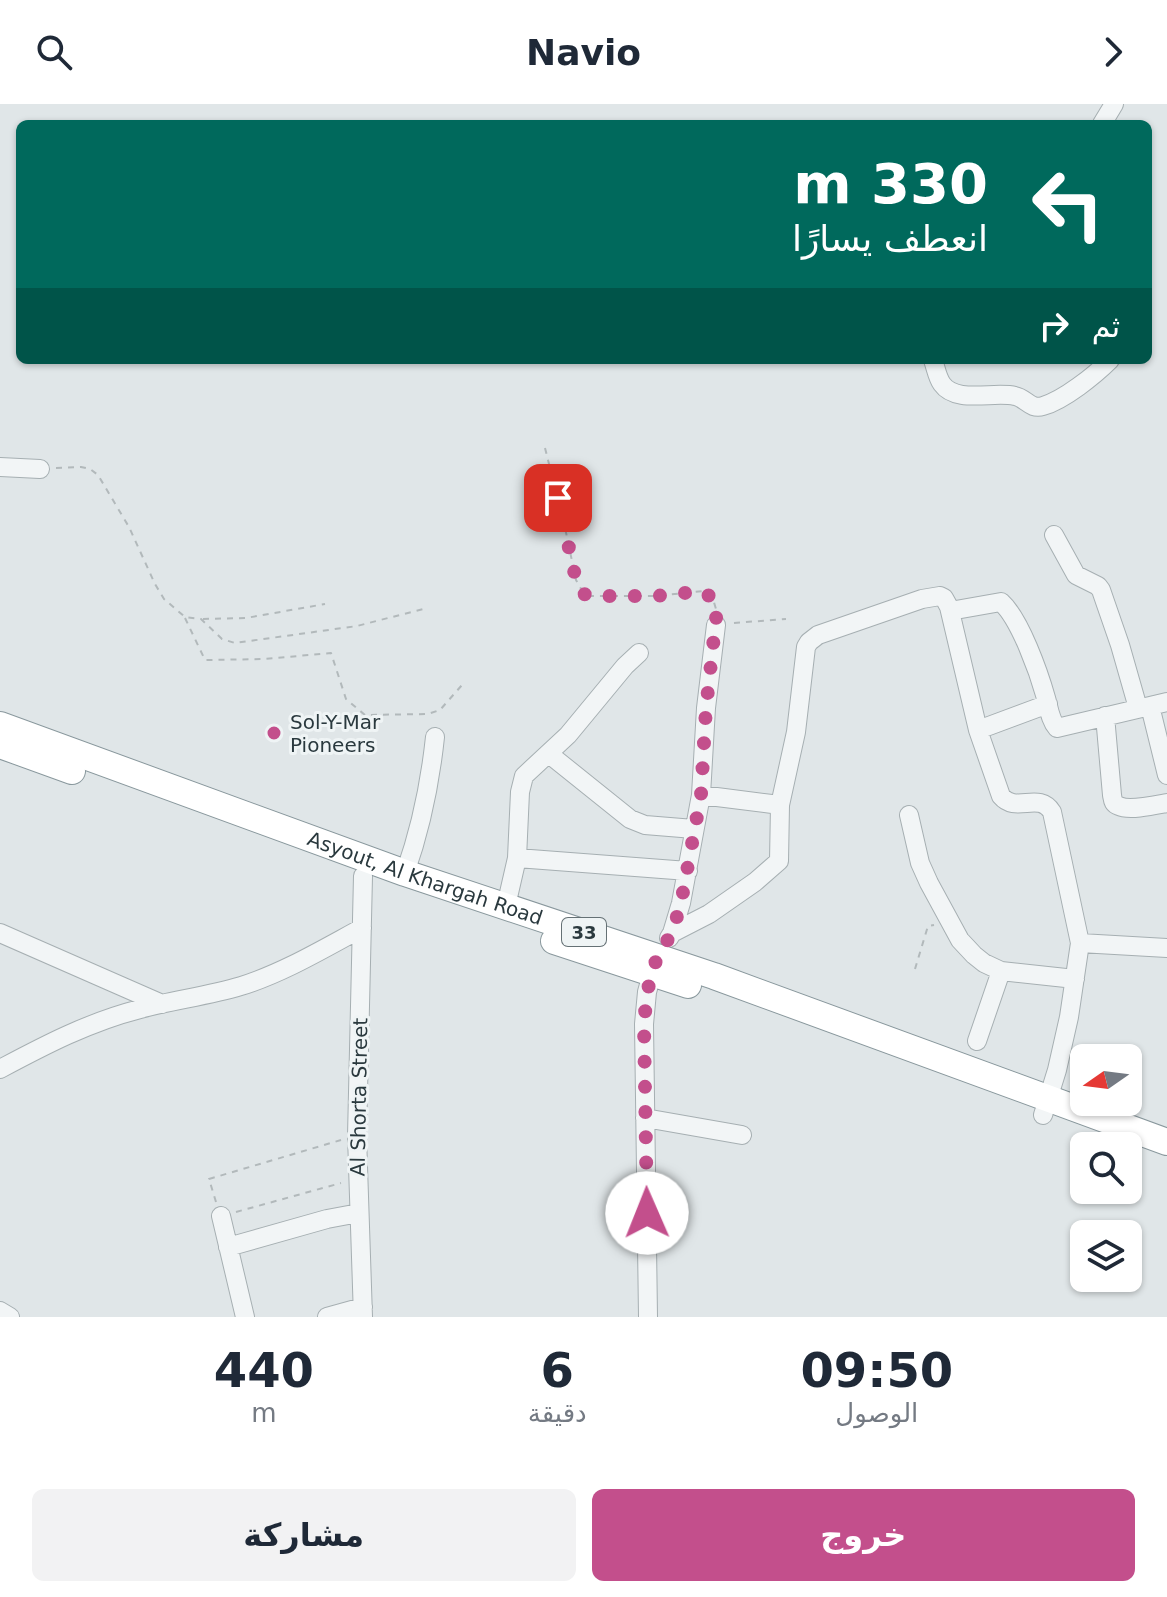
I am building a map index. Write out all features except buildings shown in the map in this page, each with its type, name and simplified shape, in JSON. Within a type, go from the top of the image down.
[{"type":"highway","name":"Asyout, Al Khargah Road","points":[[0,725],[363,876],[402,881],[506,906],[654,965],[709,992],[1046,1106],[1167,1142]]},
{"type":"highway","name":"Asyout, Al Khargah Road","points":[[0,745],[158,792],[402,881],[654,965]]},
{"type":"highway","name":"Asyout, Al Khargah Road","points":[[1046,1106],[1099,1132]]},
{"type":"highway","name":"Asyout, Al Khargah Road","points":[[1142,1152],[1167,1161]]},
{"type":"street","points":[[934,364],[943,385],[953,393],[1015,396],[1036,408],[1061,398],[1105,364]]},
{"type":"street","points":[[0,467],[40,469]]},
{"type":"street","points":[[1054,535],[1076,575],[1101,590],[1120,645],[1152,705],[1167,775]]},
{"type":"street","points":[[672,933],[709,914],[776,865],[781,857],[780,805],[796,732],[809,642],[818,635],[934,597],[944,598],[950,611],[978,730],[1003,799],[1013,803],[1040,802],[1050,808],[1080,943],[1067,1029],[1046,1106]]},
{"type":"street","points":[[950,611],[1003,602],[1021,634],[1057,728],[1152,705]]},
{"type":"street","points":[[648,1317],[644,1024],[647,992],[654,965],[672,933],[688,871],[701,795],[706,708],[716,625]]},
{"type":"street","points":[[506,906],[517,858],[520,792],[524,776],[549,754],[639,653]]},
{"type":"street","points":[[978,730],[1048,704]]},
{"type":"street","points":[[1105,716],[1114,803],[1120,807],[1167,803]]},
{"type":"street","points":[[402,881],[423,813],[435,737]]},
{"type":"street","points":[[549,754],[630,819],[645,825],[694,829]]},
{"type":"street","points":[[701,795],[780,805]]},
{"type":"street","points":[[909,815],[920,863],[960,940],[974,955],[1001,971],[1075,979]]},
{"type":"street","points":[[517,858],[688,871]]},
{"type":"street","name":"Al Shorta Street","points":[[363,876],[357,1136],[363,1312]]},
{"type":"street","points":[[0,1069],[80,1028],[140,1009],[241,986],[297,962],[362,928]]},
{"type":"street","points":[[0,933],[162,1004]]},
{"type":"street","points":[[1080,943],[1167,948]]},
{"type":"street","points":[[977,1041],[1001,971]]},
{"type":"street","points":[[645,1118],[742,1135]]},
{"type":"street","points":[[228,1247],[359,1213]]},
{"type":"street","points":[[221,1216],[245,1317]]},
{"type":"street","points":[[0,1311],[10,1317]]},
{"type":"street","points":[[327,1317],[363,1312]]},
{"type":"path","points":[[545,448],[576,580],[584,594],[656,596],[703,591],[713,599],[717,610],[716,625],[786,619]]},
{"type":"path","points":[[40,469],[81,467],[98,475],[129,527],[155,584],[164,599],[185,617],[205,660],[331,653],[346,699],[365,715],[428,714],[440,710],[462,685]]},
{"type":"path","points":[[185,617],[215,620],[246,618],[325,604]]},
{"type":"path","points":[[201,619],[222,639],[235,643],[357,626],[427,608]]},
{"type":"path","points":[[915,969],[928,926],[950,922]]},
{"type":"path","points":[[357,1136],[209,1179],[221,1216],[358,1178]]},
{"type":"place","name":"Sol-Y-Mar Pioneers","points":[[274,733]]},
{"type":"route","points":[[558,498],[576,580],[584,594],[656,596],[703,591],[713,599],[717,610],[706,708],[701,795],[688,871],[672,933],[657,957],[647,992],[644,1024],[647,1213]]}]
